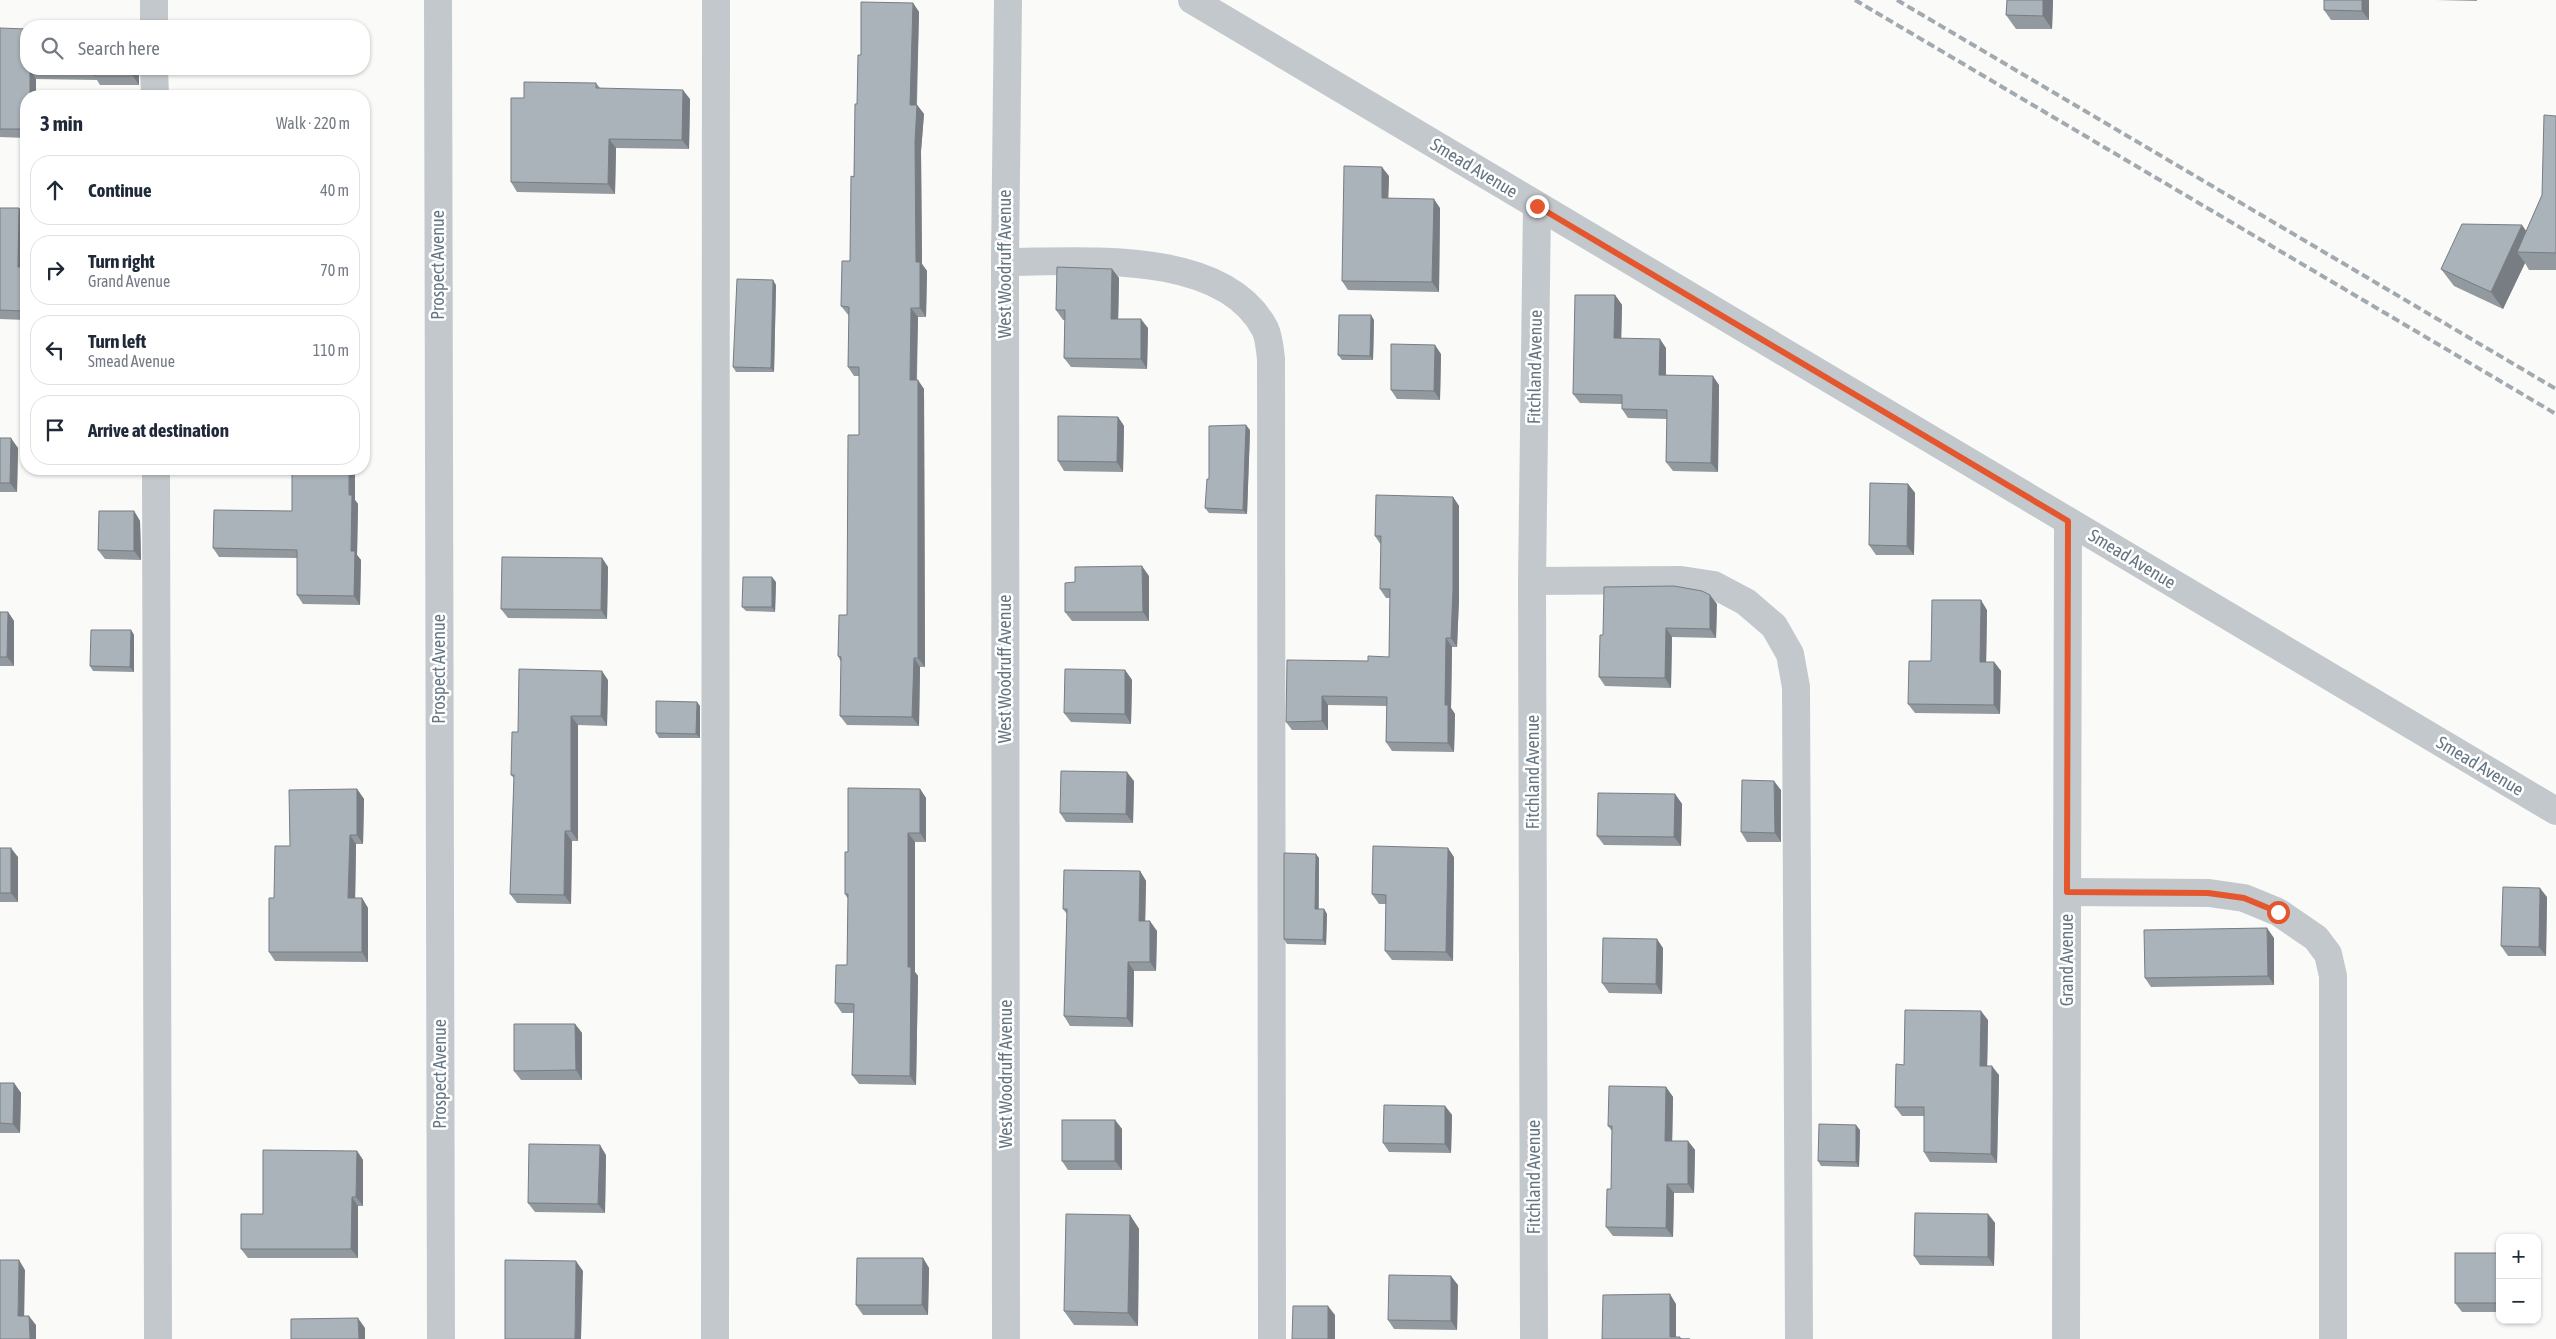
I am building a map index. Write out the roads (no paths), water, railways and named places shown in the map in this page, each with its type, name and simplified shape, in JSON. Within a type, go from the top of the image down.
[{"type":"street","points":[[154,0],[154,20]]},
{"type":"street","name":"Prospect Avenue","points":[[438,0],[441,1339]]},
{"type":"street","points":[[715,1339],[716,0]]},
{"type":"street","name":"West Woodruff Avenue","points":[[1006,1339],[1005,262],[1008,0]]},
{"type":"street","name":"Smead Avenue","points":[[1192,0],[2556,811]]},
{"type":"street","points":[[154,75],[155,90]]},
{"type":"street","name":"Fitchland Avenue","points":[[1534,1339],[1532,581],[1537,206]]},
{"type":"street","points":[[1005,262],[1133,262],[1178,270],[1215,284],[1248,304],[1266,330],[1271,359],[1272,1339]]},
{"type":"street","points":[[156,475],[158,1339]]},
{"type":"street","name":"Grand Avenue","points":[[2066,1339],[2068,521]]},
{"type":"street","points":[[1532,581],[1681,580],[1714,585],[1746,602],[1774,626],[1790,654],[1796,688],[1799,1339]]},
{"type":"street","points":[[2067,892],[2208,893],[2244,898],[2278,912],[2309,932],[2328,954],[2333,986],[2333,1339]]},
{"type":"railway","points":[[1855,0],[2556,414]]},
{"type":"railway","points":[[1897,0],[2556,389]]}]
